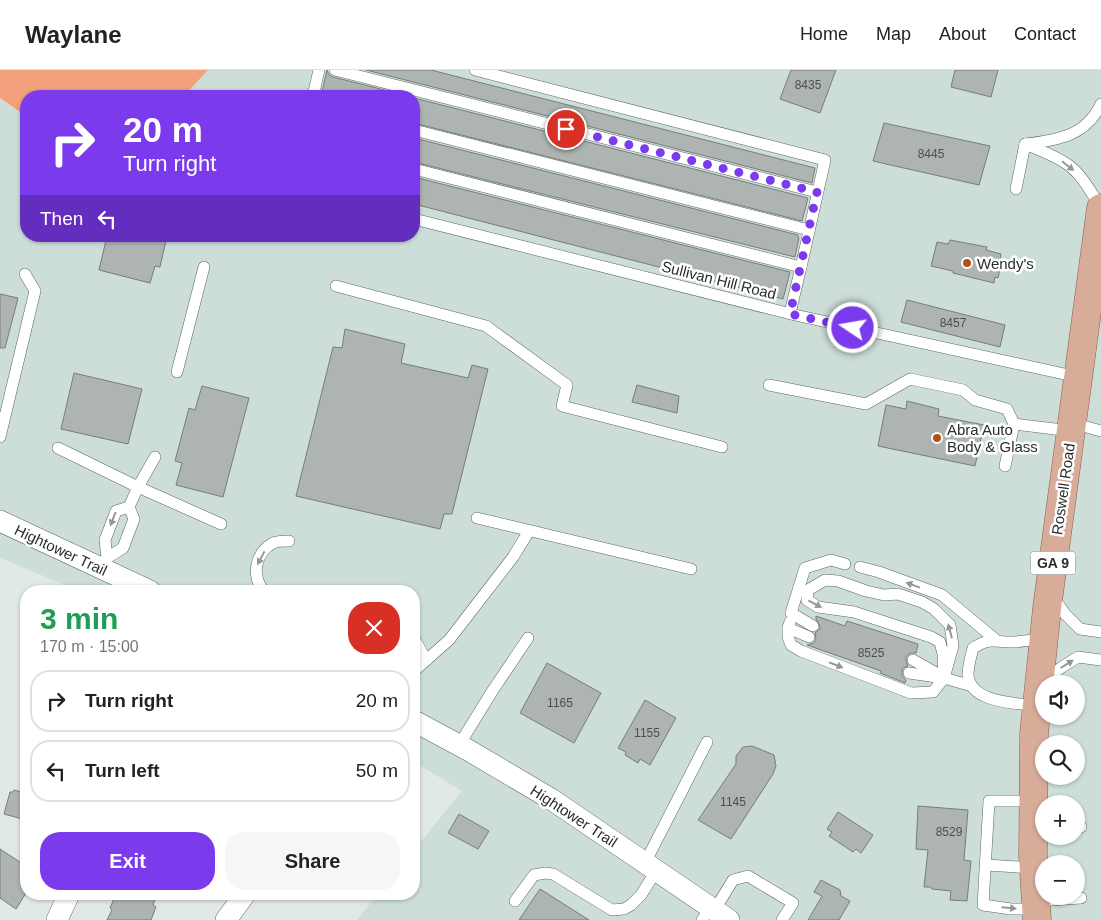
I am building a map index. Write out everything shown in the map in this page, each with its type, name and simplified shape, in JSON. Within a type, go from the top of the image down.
[{"type":"main road","name":"Roswell Road","points":[[1040,675],[1049,591],[1071,427],[1097,267],[1101,208]]},
{"type":"main road","name":"Roswell Road","points":[[1035,724],[1035,808]]},
{"type":"main road","name":"Roswell Road","points":[[1036,845],[1034,868],[1036,910]]},
{"type":"street","name":"Hightower Trail","points":[[0,521],[104,563],[140,585]]},
{"type":"street","name":"Hightower Trail","points":[[420,724],[551,799],[650,867],[714,915]]},
{"type":"street","points":[[57,920],[66,900]]},
{"type":"street","points":[[226,920],[241,900]]},
{"type":"lane","points":[[314,90],[319,70]]},
{"type":"lane","points":[[335,70],[414,90]]},
{"type":"lane","points":[[475,70],[825,160],[790,314]]},
{"type":"lane","points":[[420,92],[817,192]]},
{"type":"lane","points":[[1025,144],[1049,141],[1073,134],[1096,114],[1101,104]]},
{"type":"lane","points":[[420,132],[809,230]]},
{"type":"lane","points":[[1016,188],[1025,144]]},
{"type":"lane","points":[[1025,144],[1049,154],[1068,165],[1081,179],[1101,208]]},
{"type":"lane","points":[[420,170],[800,267]]},
{"type":"lane","name":"Sullivan Hill Road","points":[[420,220],[790,314],[1078,377]]},
{"type":"lane","points":[[178,372],[204,267]]},
{"type":"lane","points":[[0,438],[35,291],[25,274]]},
{"type":"lane","points":[[336,286],[486,326],[567,385],[562,406],[722,447]]},
{"type":"lane","points":[[769,385],[866,404],[910,379],[962,390],[975,400],[1007,409],[1014,424],[1005,466]]},
{"type":"lane","points":[[1014,424],[1071,427],[1101,431]]},
{"type":"lane","points":[[58,448],[138,487],[221,524]]},
{"type":"lane","points":[[104,563],[123,548],[134,519],[129,507],[138,487],[156,457]]},
{"type":"lane","points":[[104,563],[105,540],[116,511],[129,507]]},
{"type":"lane","points":[[477,518],[691,569]]},
{"type":"lane","points":[[420,666],[449,640],[513,557],[529,531]]},
{"type":"lane","points":[[259,585],[256,569],[261,554],[274,542],[289,541]]},
{"type":"lane","points":[[845,564],[831,560],[805,568],[804,589],[807,600],[818,607],[854,612],[931,637],[940,642],[943,654],[944,678]]},
{"type":"lane","points":[[860,567],[942,595],[996,640]]},
{"type":"lane","points":[[825,580],[838,581],[884,595],[898,594],[922,602],[934,609],[950,625],[953,646],[944,678],[932,692],[911,693],[801,651],[791,645],[788,637],[788,628],[791,613],[804,589],[825,580]]},
{"type":"lane","points":[[1049,591],[1065,614],[1080,629],[1101,632]]},
{"type":"lane","points":[[788,628],[811,632],[791,613]]},
{"type":"lane","points":[[459,745],[528,638]]},
{"type":"lane","points":[[1035,696],[990,699],[981,695],[972,686],[968,675],[973,648],[983,641],[1014,642],[1044,638]]},
{"type":"lane","points":[[420,649],[426,660]]},
{"type":"lane","points":[[1055,675],[1062,667],[1078,657],[1101,660]]},
{"type":"lane","points":[[913,660],[944,678]]},
{"type":"lane","points":[[909,673],[944,678],[972,686]]},
{"type":"lane","points":[[515,901],[534,875],[546,873],[553,874],[612,910],[624,909],[631,905],[642,895],[650,867],[708,742]]},
{"type":"lane","points":[[1034,801],[989,802],[983,905],[1036,910],[1055,905]]},
{"type":"lane","points":[[986,865],[1034,868]]},
{"type":"lane","points":[[714,915],[733,880],[748,876],[793,903],[782,920]]},
{"type":"shaded area","points":[[0,70],[208,70],[190,90],[20,90],[20,112],[0,98]]},
{"type":"shaded area","points":[[208,70],[1101,70],[1101,920],[357,920],[373,900],[420,900],[420,843],[462,791],[420,766],[420,585],[65,585],[0,558],[0,98],[20,112],[20,242],[420,242],[420,90],[190,90]]},
{"type":"building","points":[[327,70],[329,75],[333,77],[384,90],[322,90]]},
{"type":"building","points":[[366,70],[431,70],[815,168],[812,183]]},
{"type":"building","points":[[791,70],[836,70],[820,113],[780,99]]},
{"type":"building","points":[[955,70],[998,70],[991,97],[951,87]]},
{"type":"building","points":[[420,100],[808,198],[802,221],[420,125]]},
{"type":"building","points":[[884,123],[990,146],[979,185],[873,161]]},
{"type":"building","points":[[420,140],[798,235],[795,257],[420,163]]},
{"type":"building","points":[[420,179],[790,272],[783,299],[420,206]]},
{"type":"building","name":"Wendy's","points":[[950,240],[987,247],[986,250],[1001,254],[1000,260],[1002,260],[998,278],[995,277],[994,283],[931,266],[937,242],[948,244]]},
{"type":"building","points":[[106,242],[166,242],[160,267],[155,266],[150,283],[99,270]]},
{"type":"building","points":[[0,294],[18,298],[5,348],[0,348]]},
{"type":"building","points":[[907,300],[1005,325],[1000,347],[901,322]]},
{"type":"building","points":[[345,329],[405,344],[401,363],[468,378],[472,365],[488,369],[452,514],[444,514],[440,529],[296,496],[333,347],[342,348]]},
{"type":"building","points":[[74,373],[142,389],[128,444],[61,429]]},
{"type":"building","points":[[637,385],[679,396],[677,413],[632,402]]},
{"type":"building","points":[[202,386],[249,398],[223,497],[176,485],[182,463],[175,461],[189,408],[195,410]]},
{"type":"building","points":[[907,401],[939,409],[938,416],[984,425],[975,466],[878,446],[886,405],[906,409]]},
{"type":"building","points":[[816,616],[845,626],[847,621],[918,644],[916,653],[910,653],[906,657],[908,666],[903,668],[902,672],[902,676],[906,680],[905,683],[880,673],[881,671],[807,645],[814,643],[816,639],[815,633],[820,629]]},
{"type":"building","points":[[547,663],[601,693],[574,743],[520,713]]},
{"type":"building","points":[[645,700],[676,718],[650,765],[640,759],[638,763],[625,755],[626,752],[618,748]]},
{"type":"building","points":[[752,746],[774,755],[776,766],[773,774],[731,839],[698,820],[736,764],[736,756],[743,747]]},
{"type":"building","points":[[14,790],[20,792],[20,818],[4,814],[10,792]]},
{"type":"building","points":[[918,806],[968,810],[964,860],[971,861],[967,901],[950,900],[951,891],[924,887],[928,850],[916,849]]},
{"type":"building","points":[[838,812],[873,835],[861,853],[856,849],[853,852],[829,836],[832,832],[827,829]]},
{"type":"building","points":[[459,814],[489,831],[478,849],[448,833]]},
{"type":"building","points":[[0,849],[20,862],[20,900],[22,900],[16,909],[0,898]]},
{"type":"building","points":[[821,880],[840,890],[841,896],[850,901],[839,920],[808,920],[822,896],[814,892]]},
{"type":"building","points":[[540,889],[589,920],[519,920]]},
{"type":"building","points":[[113,900],[155,900],[153,905],[156,907],[151,920],[107,920],[112,910],[110,908]]},
{"type":"place","name":"Wendy's","points":[[967,263]]},
{"type":"place","name":"Abra Auto Body & Glass","points":[[937,438]]},
{"type":"route","points":[[566,129],[817,192],[790,314],[853,328]]}]
